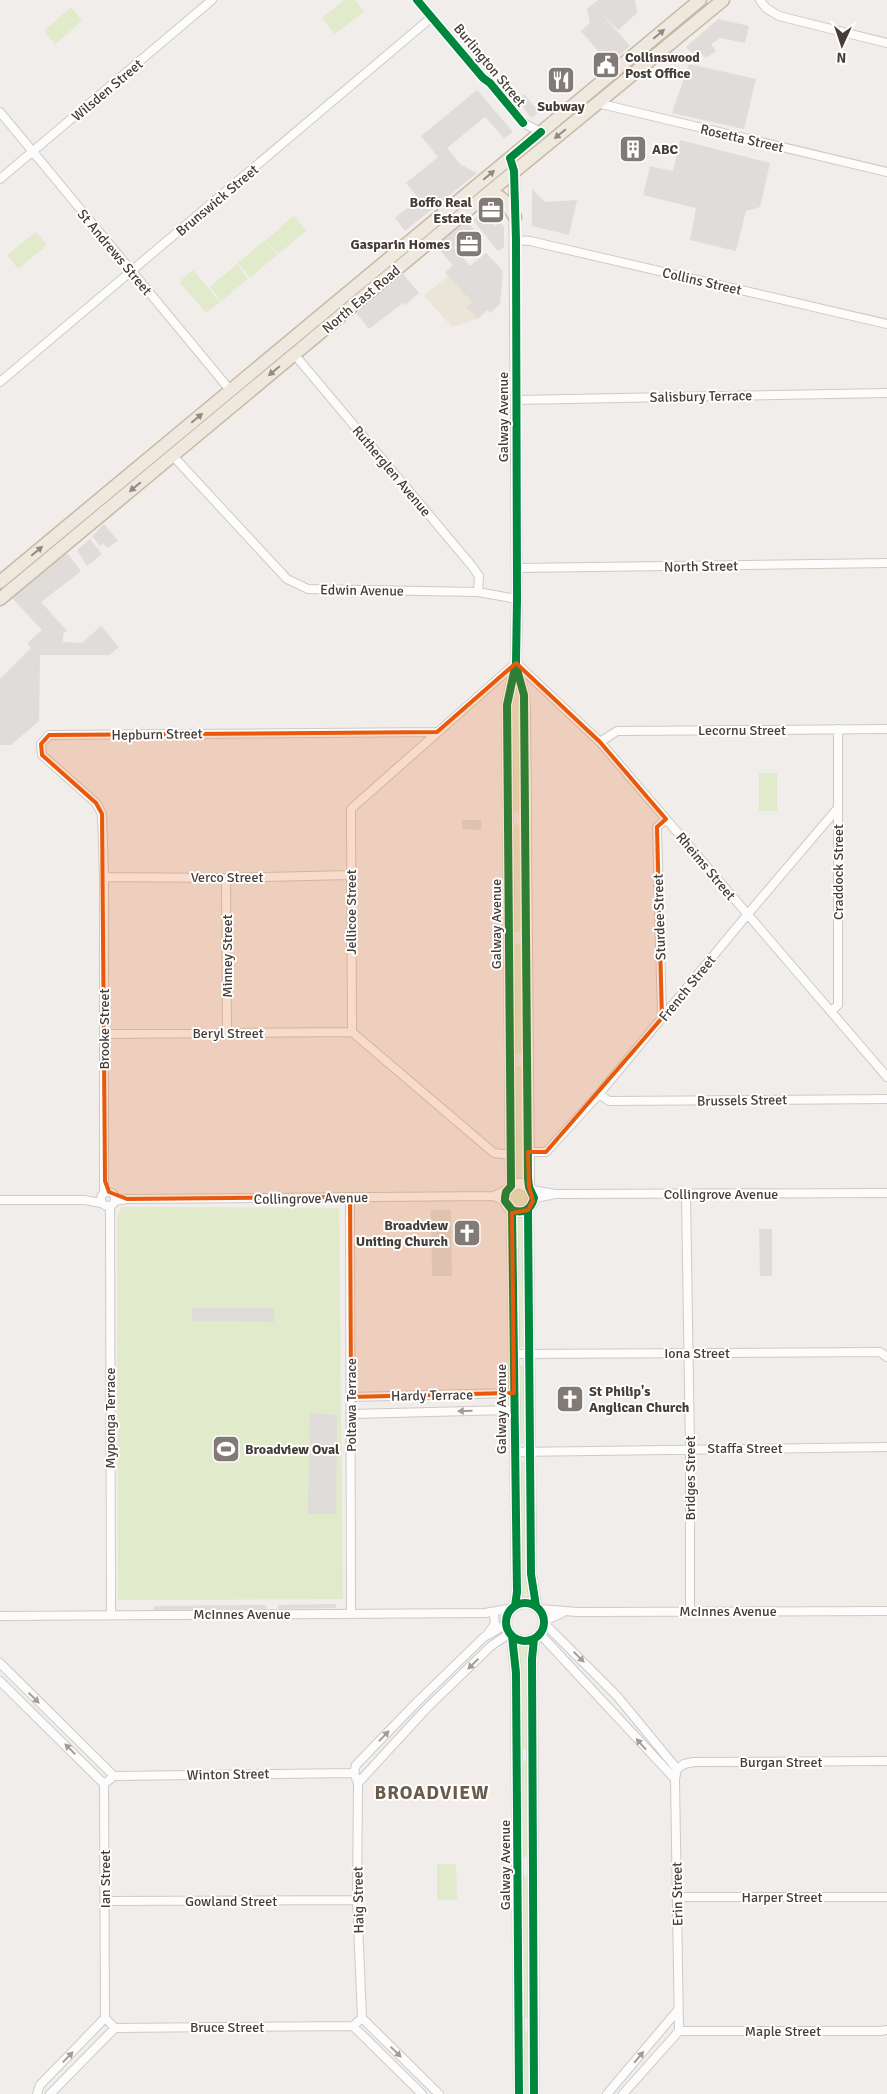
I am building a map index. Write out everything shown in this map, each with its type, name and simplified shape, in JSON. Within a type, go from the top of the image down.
[{"type":"highway","name":"North East Road","points":[[0,599],[486,194],[723,0]]},
{"type":"highway","name":"North East Road","points":[[0,582],[696,1]]},
{"type":"highway","points":[[696,1],[705,15]]},
{"type":"highway","points":[[510,158],[514,171]]},
{"type":"highway","points":[[486,194],[496,194],[502,197],[515,217]]},
{"type":"highway","points":[[230,390],[239,401]]},
{"type":"street","name":"Wilsden Street","points":[[0,179],[212,0]]},
{"type":"street","name":"Burlington Street","points":[[417,0],[523,123],[540,132]]},
{"type":"street","points":[[760,0],[766,8],[779,16],[887,43]]},
{"type":"street","name":"Brunswick Street","points":[[0,382],[432,17]]},
{"type":"street","name":"Rosetta Street","points":[[597,103],[887,172]]},
{"type":"street","name":"St Andrews Street","points":[[0,112],[230,390]]},
{"type":"street","name":"Galway Avenue","points":[[509,1188],[507,705],[516,663],[517,598],[516,240],[514,171]]},
{"type":"street","name":"Collins Street","points":[[516,240],[530,241],[887,324]]},
{"type":"street","name":"Rutherglen Avenue","points":[[294,354],[472,566],[479,576],[478,592]]},
{"type":"street","name":"Salisbury Terrace","points":[[516,400],[887,393]]},
{"type":"street","name":"Edwin Avenue","points":[[173,456],[287,579],[308,588],[478,592],[517,598]]},
{"type":"street","name":"North Street","points":[[516,568],[887,563]]},
{"type":"street","name":"Galway Avenue","points":[[516,663],[524,695],[528,1152],[531,1192]]},
{"type":"street","name":"Jellicoe Street","points":[[352,1032],[351,809],[516,663]]},
{"type":"street","name":"Rheims Street","points":[[516,663],[600,742],[887,1077]]},
{"type":"street","name":"Lecornu Street","points":[[600,742],[616,731],[887,729]]},
{"type":"street","name":"Craddock Street","points":[[830,1011],[838,1005],[838,730]]},
{"type":"street","name":"Hepburn Street","points":[[104,878],[102,814],[96,803],[42,755],[41,744],[49,735],[437,732]]},
{"type":"street","name":"French Street","points":[[528,1152],[546,1152],[599,1094],[747,915],[838,809]]},
{"type":"street","name":"Sturdee Street","points":[[662,1018],[657,827],[666,819]]},
{"type":"street","name":"Verco Street","points":[[104,878],[350,875]]},
{"type":"street","name":"Brooke Street","points":[[104,878],[105,1181],[107,1199]]},
{"type":"street","name":"Minney Street","points":[[226,878],[227,1033]]},
{"type":"street","points":[[352,1032],[494,1153],[510,1156]]},
{"type":"street","name":"Beryl Street","points":[[104,1034],[352,1032]]},
{"type":"street","name":"Brussels Street","points":[[599,1094],[609,1101],[887,1098]]},
{"type":"street","points":[[522,1184],[531,1192],[528,1210],[518,1212],[512,1210],[505,1201],[509,1188],[522,1184]]},
{"type":"street","name":"Collingrove Avenue","points":[[494,1196],[509,1188]]},
{"type":"street","name":"Collingrove Avenue","points":[[531,1192],[555,1194],[887,1193]]},
{"type":"street","name":"Bridges Street","points":[[686,1194],[690,1449],[690,1611]]},
{"type":"street","name":"Collingrove Avenue","points":[[0,1200],[494,1196],[505,1201]]},
{"type":"street","name":"Poltawa Terrace","points":[[350,1197],[351,1613]]},
{"type":"street","name":"Myponga Terrace","points":[[107,1199],[109,1221],[111,1615]]},
{"type":"street","name":"Galway Avenue","points":[[512,1210],[517,1592],[514,1607]]},
{"type":"street","name":"Galway Avenue","points":[[528,1210],[532,1574],[538,1608]]},
{"type":"street","name":"Iona Street","points":[[513,1354],[884,1354]]},
{"type":"street","name":"Hardy Terrace","points":[[351,1397],[514,1393]]},
{"type":"street","name":"Hardy Terrace","points":[[352,1414],[514,1410]]},
{"type":"street","name":"Staffa Street","points":[[514,1452],[887,1447]]},
{"type":"street","points":[[358,1783],[426,1710],[509,1628],[514,1607],[525,1603],[538,1608],[544,1622],[618,1696],[678,1769]]},
{"type":"street","name":"McInnes Avenue","points":[[0,1616],[484,1613],[514,1607]]},
{"type":"street","name":"McInnes Avenue","points":[[538,1608],[569,1612],[887,1611]]},
{"type":"street","name":"McInnes Avenue","points":[[544,1622],[557,1614],[569,1612]]},
{"type":"street","name":"McInnes Avenue","points":[[484,1613],[494,1616],[509,1628]]},
{"type":"street","points":[[556,1634],[554,1622],[557,1614]]},
{"type":"street","points":[[354,1773],[356,1765],[484,1637],[494,1624],[494,1616]]},
{"type":"street","points":[[509,1628],[523,1640],[537,1636],[544,1622]]},
{"type":"street","points":[[484,1637],[509,1628]]},
{"type":"street","name":"Galway Avenue","points":[[509,1628],[516,1673],[519,2094]]},
{"type":"street","points":[[537,1636],[675,1779]]},
{"type":"street","name":"Galway Avenue","points":[[534,2094],[532,1659],[537,1636]]},
{"type":"street","points":[[0,1663],[114,1776],[104,1784],[0,1682]]},
{"type":"street","name":"Burgan Street","points":[[678,1769],[684,1764],[694,1762],[887,1761]]},
{"type":"street","name":"Erin Street","points":[[678,1769],[675,1779],[679,2031]]},
{"type":"street","name":"Haig Street","points":[[354,1773],[358,1783],[357,1900],[362,2018]]},
{"type":"street","name":"Winton Street","points":[[114,1776],[354,1773]]},
{"type":"street","name":"Ian Street","points":[[104,1784],[105,2018]]},
{"type":"street","name":"Harper Street","points":[[677,1897],[887,1897]]},
{"type":"street","name":"Gowland Street","points":[[105,1901],[357,1900]]},
{"type":"street","points":[[607,2094],[678,2010]]},
{"type":"street","points":[[36,2094],[40,2086],[105,2018],[115,2028],[50,2094]]},
{"type":"street","points":[[422,2094],[353,2026],[362,2018],[439,2094]]},
{"type":"street","name":"Bruce Street","points":[[115,2028],[353,2026]]},
{"type":"street","name":"Maple Street","points":[[679,2031],[887,2030]]},
{"type":"street","points":[[623,2094],[679,2031]]},
{"type":"highlighted area","points":[[516,663],[600,742],[666,819],[657,827],[662,1018],[546,1152],[528,1152],[529,1186],[533,1201],[528,1210],[512,1213],[514,1393],[351,1397],[350,1197],[127,1199],[109,1192],[105,1181],[102,814],[96,803],[42,755],[41,744],[49,735],[437,732]]},
{"type":"shaded area","points":[[598,0],[635,0],[637,13],[618,30],[600,12],[630,46],[609,64],[581,31],[590,23],[587,9]]},
{"type":"shaded area","points":[[718,19],[749,26],[745,43],[720,38],[711,44],[716,51],[706,58],[701,53],[691,52],[686,47]]},
{"type":"shaded area","points":[[689,64],[756,79],[744,129],[672,113]]},
{"type":"shaded area","points":[[477,90],[513,132],[504,138],[485,117],[447,148],[461,165],[477,173],[405,231],[395,218],[419,199],[406,183],[438,157],[421,136]]},
{"type":"shaded area","points":[[524,94],[539,112],[531,118],[518,100]]},
{"type":"shaded area","points":[[680,140],[770,163],[760,207],[746,211],[736,251],[690,240],[696,208],[643,195],[650,166],[673,171]]},
{"type":"shaded area","points":[[532,189],[545,202],[577,200],[569,235],[532,226]]},
{"type":"shaded area","points":[[482,212],[495,226],[500,222],[504,227],[504,247],[498,251],[473,220]]},
{"type":"shaded area","points":[[465,219],[474,230],[454,247],[470,266],[486,253],[503,271],[500,304],[490,313],[487,310],[478,319],[466,307],[472,302],[445,273],[453,265],[435,245]]},
{"type":"shaded area","points":[[403,274],[419,293],[405,305],[403,303],[369,329],[356,313],[388,286],[390,288],[389,286]]},
{"type":"shaded area","points":[[448,276],[473,302],[467,307],[478,319],[452,327],[424,296]]},
{"type":"shaded area","points":[[104,524],[118,541],[107,548],[103,543],[100,546],[92,536]]},
{"type":"shaded area","points":[[90,539],[102,554],[87,566],[77,550]]},
{"type":"shaded area","points":[[67,553],[81,571],[41,602],[67,631],[63,634],[63,642],[82,643],[101,626],[119,647],[109,655],[40,655],[39,721],[11,745],[0,745],[0,679],[31,648],[27,643],[42,630],[12,598]]},
{"type":"shaded area","points":[[462,820],[481,820],[481,830],[462,829]]},
{"type":"shaded area","points":[[431,1210],[451,1210],[452,1276],[432,1276]]},
{"type":"shaded area","points":[[759,1229],[772,1229],[772,1276],[760,1276]]},
{"type":"shaded area","points":[[192,1308],[274,1308],[274,1322],[192,1321]]},
{"type":"shaded area","points":[[310,1413],[337,1415],[336,1514],[308,1514]]},
{"type":"shaded area","points":[[336,1604],[336,1608],[278,1609],[278,1605]]},
{"type":"shaded area","points":[[266,1605],[266,1609],[154,1610],[154,1606]]},
{"type":"green space","points":[[344,0],[355,0],[364,11],[335,34],[322,18]]},
{"type":"green space","points":[[71,7],[82,21],[55,44],[44,31]]},
{"type":"green space","points":[[294,216],[306,231],[278,254],[266,240]]},
{"type":"green space","points":[[36,232],[47,245],[18,269],[7,255]]},
{"type":"green space","points":[[265,240],[277,255],[250,278],[238,263]]},
{"type":"green space","points":[[237,264],[248,279],[221,301],[210,287]]},
{"type":"green space","points":[[193,270],[220,302],[206,313],[179,282]]},
{"type":"green space","points":[[517,694],[521,717],[522,813],[513,812],[511,732],[514,702]]},
{"type":"green space","points":[[759,773],[777,773],[777,811],[759,811]]},
{"type":"green space","points":[[516,824],[522,825],[523,932],[514,932],[513,828]]},
{"type":"green space","points":[[516,944],[522,944],[524,1054],[517,1055],[514,1053],[514,947]]},
{"type":"green space","points":[[516,1066],[524,1066],[526,1178],[515,1179],[514,1068]]},
{"type":"green space","points":[[519,1187],[527,1190],[530,1198],[527,1206],[519,1209],[511,1206],[508,1198],[511,1190]]},
{"type":"green space","points":[[121,1207],[339,1208],[343,1599],[118,1600],[117,1219]]},
{"type":"green space","points":[[516,1216],[525,1216],[525,1347],[518,1347]]},
{"type":"green space","points":[[525,1365],[527,1444],[518,1443],[517,1367]]},
{"type":"green space","points":[[525,1461],[532,1601],[520,1600],[518,1462]]},
{"type":"green space","points":[[516,1644],[523,1646],[531,1645],[528,1749],[526,1750],[521,1747]]},
{"type":"green space","points":[[524,1760],[528,1761],[529,1857],[522,1857],[521,1763]]},
{"type":"green space","points":[[437,1864],[456,1864],[457,1900],[437,1900]]},
{"type":"green space","points":[[525,1875],[530,1876],[529,2019],[523,2018],[522,1877]]},
{"type":"green space","points":[[529,2031],[532,2094],[522,2094],[523,2033]]},
{"type":"cycle path","points":[[417,0],[523,123]]},
{"type":"cycle path","points":[[505,1198],[506,1192],[511,1186],[507,705],[516,663],[517,599],[516,240],[514,171],[510,158],[541,132]]},
{"type":"cycle path","points":[[505,1201],[512,1210],[520,1212],[529,1208],[534,1198],[529,1187],[528,1178],[524,695],[516,666]]},
{"type":"cycle path","points":[[512,1210],[517,1592],[515,1606]]},
{"type":"cycle path","points":[[528,1210],[531,1574],[536,1606]]},
{"type":"cycle path","points":[[525,1603],[538,1609],[544,1622],[538,1635],[525,1641],[512,1635],[506,1622],[512,1609],[525,1603]]},
{"type":"cycle path","points":[[512,1636],[516,1673],[519,2094]]},
{"type":"cycle path","points":[[534,1639],[532,1659],[534,2094]]},
{"type":"place","name":"Collinswood Post Office","points":[[606,65]]},
{"type":"place","name":"Subway","points":[[561,80]]},
{"type":"place","name":"ABC","points":[[633,149]]},
{"type":"place","name":"Boffo Real Estate","points":[[491,210]]},
{"type":"place","name":"Gasparin Homes","points":[[469,244]]},
{"type":"place","name":"Broadview Uniting Church","points":[[467,1233]]},
{"type":"place","name":"St Philip's Anglican Church","points":[[570,1399]]},
{"type":"place","name":"Broadview Oval","points":[[226,1449]]},
{"type":"district","name":"BROADVIEW","points":[[432,1792]]}]
